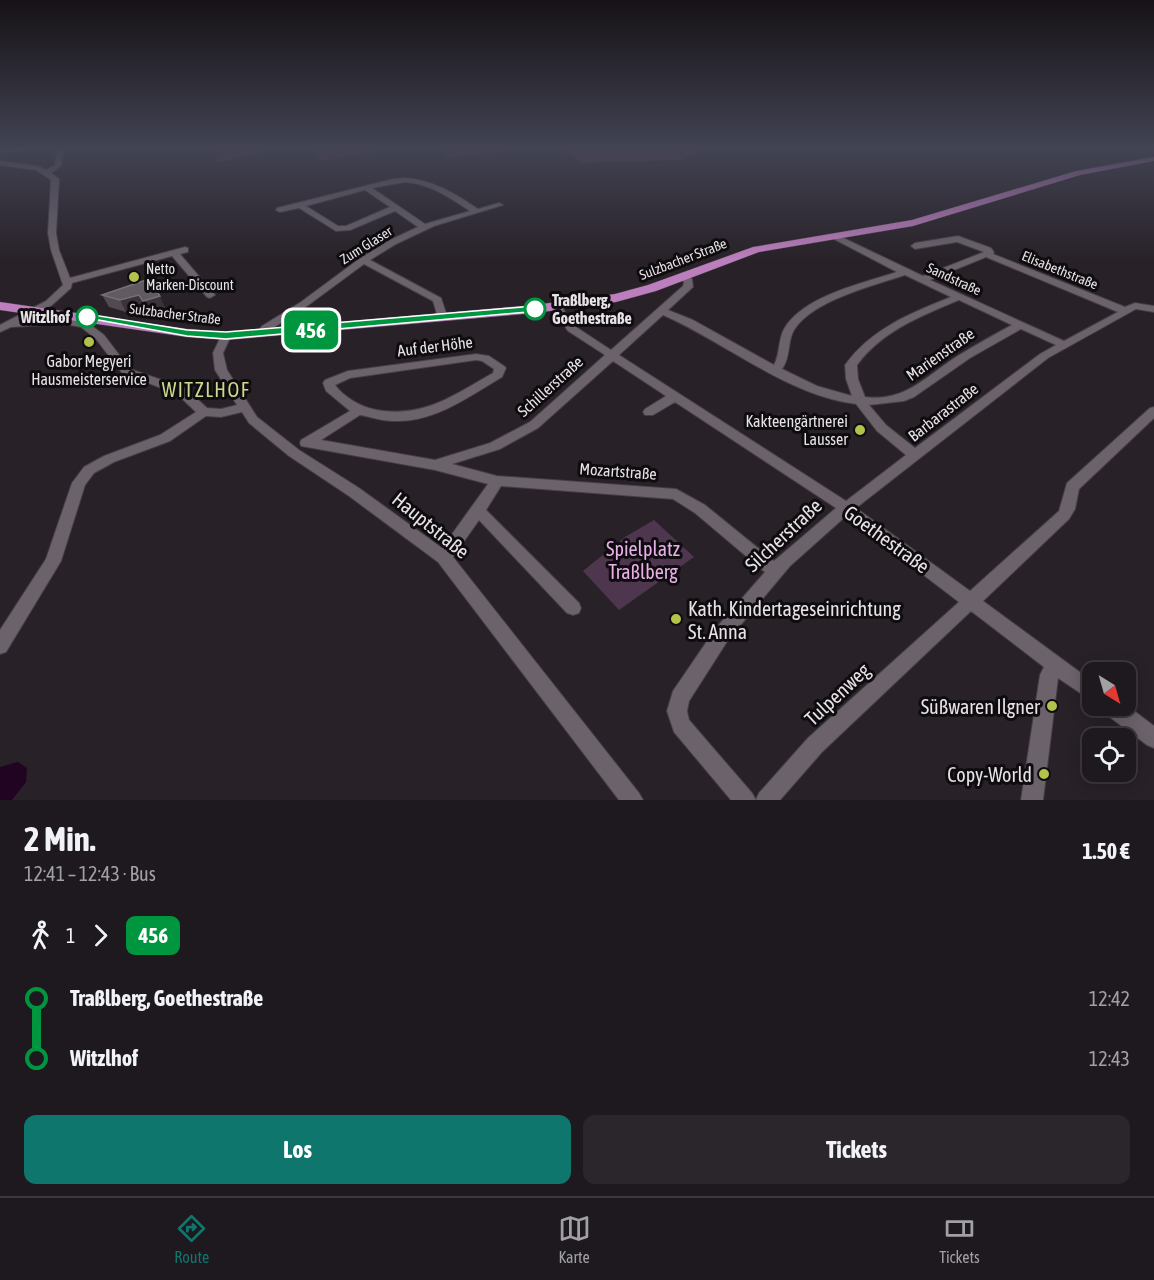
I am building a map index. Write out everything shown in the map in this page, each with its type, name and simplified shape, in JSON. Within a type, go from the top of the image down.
[{"type":"main road","name":"Sulzbacher Straße","points":[[0,306],[187,333],[226,336],[556,306],[616,298],[757,249],[931,219],[1040,185]]},
{"type":"street","points":[[6,327],[36,311],[62,293],[68,286],[55,250],[52,218],[57,185]]},
{"type":"street","points":[[280,210],[377,185]]},
{"type":"street","points":[[432,185],[476,211]]},
{"type":"street","points":[[367,188],[398,207],[424,227]]},
{"type":"street","points":[[300,205],[330,228],[341,229],[355,237]]},
{"type":"street","name":"Zum Glaser","points":[[261,334],[362,261],[424,227],[499,205]]},
{"type":"street","points":[[341,229],[398,207]]},
{"type":"street","name":"Sandstraße","points":[[836,236],[905,272],[1062,344]]},
{"type":"street","name":"Elisabethstraße","points":[[915,246],[958,239],[990,252],[986,254],[1125,311]]},
{"type":"street","points":[[68,281],[185,250]]},
{"type":"street","points":[[174,253],[210,295]]},
{"type":"street","points":[[922,280],[986,254]]},
{"type":"street","points":[[362,261],[370,263],[438,300],[442,316]]},
{"type":"street","points":[[775,370],[782,364],[789,329],[805,314],[833,299],[905,272]]},
{"type":"street","name":"Schillerstraße","points":[[308,442],[435,465],[483,451],[522,433],[662,311],[690,285],[682,276]]},
{"type":"street","points":[[916,455],[895,441],[862,403],[851,373],[851,365],[856,357],[881,334],[959,297]]},
{"type":"street","points":[[1125,311],[1139,305],[1154,309]]},
{"type":"street","name":"Goethestraße","points":[[556,306],[572,329],[846,508],[1082,684]]},
{"type":"street","name":"Marienstraße","points":[[662,311],[808,386],[862,403],[895,400],[907,396],[984,343],[1020,325]]},
{"type":"street","name":"Barbarastraße","points":[[846,508],[1062,344],[1125,311]]},
{"type":"street","points":[[6,327],[64,321],[84,325],[100,337],[126,370],[181,391],[204,412]]},
{"type":"street","name":"Hauptstraße","points":[[226,336],[218,353],[221,370],[243,408],[253,420],[294,453],[354,492],[443,557],[632,800]]},
{"type":"street","name":"Auf der Höhe","points":[[476,357],[485,358],[500,368],[498,375],[444,406],[427,413],[393,417],[358,411],[330,388],[329,383],[348,375],[476,357]]},
{"type":"street","points":[[649,412],[675,396]]},
{"type":"street","points":[[0,646],[53,561],[79,483],[89,470],[109,459],[165,438],[204,412],[221,413],[243,408]]},
{"type":"street","points":[[294,453],[358,411]]},
{"type":"street","name":"Tulpenweg","points":[[766,800],[816,745],[1064,515],[1068,509],[1072,487],[1154,411]]},
{"type":"street","name":"Mozartstraße","points":[[435,465],[497,481],[676,494],[700,509],[774,570]]},
{"type":"street","points":[[443,557],[450,551],[497,481]]},
{"type":"street","name":"Silcherstraße","points":[[745,800],[681,725],[677,711],[685,690],[722,634],[774,570],[846,508]]},
{"type":"street","points":[[476,513],[483,515],[573,608]]},
{"type":"street","points":[[1032,800],[1049,675],[1056,665]]},
{"type":"street","points":[[1125,716],[1154,738]]},
{"type":"green space","name":"Spielplatz Traßlberg","points":[[654,520],[694,557],[619,610],[583,571],[625,537]]},
{"type":"shaded area","points":[[18,762],[27,768],[26,782],[12,800],[0,800],[0,767]]},
{"type":"building","points":[[149,279],[160,296],[143,301],[139,295],[120,300],[102,295]]},
{"type":"bus line","name":"456","points":[[87,317],[187,333],[226,336],[535,309]]},
{"type":"place","name":"Netto Marken-Discount","points":[[134,277]]},
{"type":"place","name":"Traßlberg, Goethestraße","points":[[535,309]]},
{"type":"place","name":"Witzlhof","points":[[87,317]]},
{"type":"place","name":"Gabor Megyeri Hausmeisterservice","points":[[89,342]]},
{"type":"place","name":"Kakteengärtnerei Lausser","points":[[860,430]]},
{"type":"place","name":"Kath. Kindertageseinrichtung St. Anna","points":[[676,619]]},
{"type":"place","name":"Süßwaren Ilgner","points":[[1052,706]]},
{"type":"place","name":"Copy-World","points":[[1044,774]]},
{"type":"district","name":"WITZLHOF","points":[[206,389]]}]
